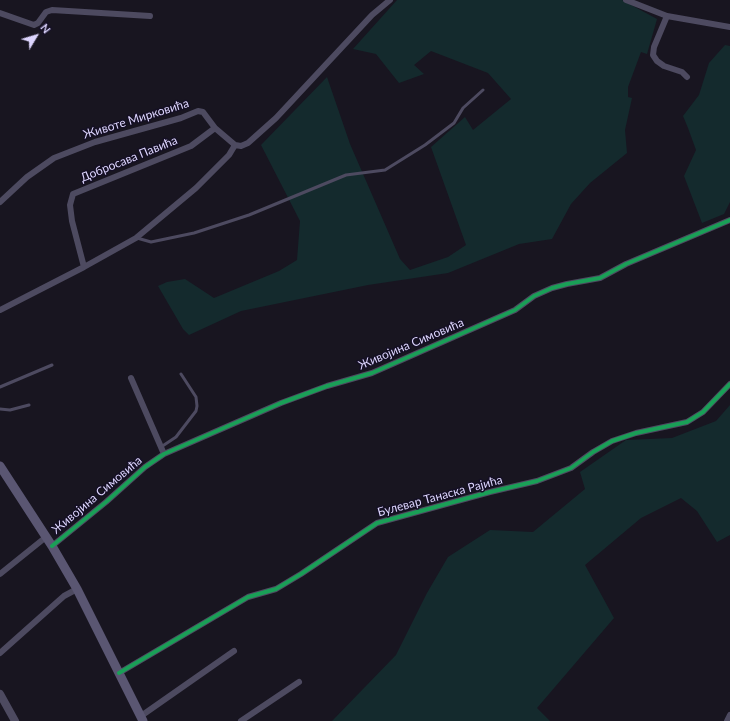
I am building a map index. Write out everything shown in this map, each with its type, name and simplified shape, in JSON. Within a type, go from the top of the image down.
[{"type":"main road","points":[[0,466],[52,546],[77,589],[142,719]]},
{"type":"street","points":[[0,310],[84,268],[136,238],[196,188],[229,155],[235,145],[241,146],[248,143],[276,118],[368,20],[390,0]]},
{"type":"street","points":[[626,0],[666,16],[730,27]]},
{"type":"street","points":[[0,13],[34,25],[38,23],[46,12],[52,10],[150,16]]},
{"type":"street","points":[[666,16],[654,47],[653,55],[657,61],[664,66],[682,72],[687,77]]},
{"type":"street","name":"Животе Мирковића","points":[[0,202],[27,177],[54,158],[95,142],[181,118],[198,111],[203,112],[215,128],[235,145]]},
{"type":"street","name":"Добросава Павића","points":[[84,268],[72,221],[70,205],[73,194],[191,146],[215,128]]},
{"type":"street","name":"Живојина Симовића","points":[[52,546],[106,502],[145,467],[164,454],[282,403],[327,386],[372,374],[515,310],[534,296],[552,288],[600,278],[626,264],[730,220]]},
{"type":"street","points":[[132,378],[164,454]]},
{"type":"street","name":"Булевар Танаска Рајића","points":[[119,672],[248,597],[276,588],[301,574],[377,523],[490,492],[538,481],[571,468],[593,452],[612,441],[636,433],[688,422],[703,412],[730,384]]},
{"type":"street","points":[[0,574],[46,537]]},
{"type":"street","points":[[0,653],[64,596],[77,589]]},
{"type":"street","points":[[142,719],[234,651]]},
{"type":"street","points":[[241,721],[299,682]]},
{"type":"street","points":[[0,694],[15,721]]},
{"type":"street","points":[[727,721],[730,715]]},
{"type":"lane","points":[[136,238],[151,242],[194,233],[249,215],[346,175],[385,170],[425,145],[454,123],[463,108],[483,90]]},
{"type":"lane","points":[[0,387],[52,365]]},
{"type":"lane","points":[[161,447],[176,437],[196,411],[196,398],[181,374]]},
{"type":"lane","points":[[0,409],[10,410],[29,405]]},
{"type":"green space","points":[[397,0],[622,0],[657,19],[647,54],[641,52],[628,87],[628,97],[632,98],[625,130],[627,153],[590,183],[571,204],[552,239],[519,244],[448,273],[368,285],[241,311],[189,335],[183,329],[158,286],[167,282],[185,279],[214,298],[279,271],[297,260],[300,221],[261,145],[327,77],[350,144],[400,259],[410,270],[448,257],[466,245],[431,147],[465,117],[473,130],[511,99],[488,73],[431,51],[414,65],[424,74],[399,83],[376,54],[353,49]]},
{"type":"green space","points":[[725,45],[730,46],[730,202],[724,214],[702,223],[684,176],[696,150],[683,116],[699,95],[709,63]]},
{"type":"green space","points":[[730,405],[730,535],[717,542],[697,511],[681,498],[641,518],[585,565],[614,618],[537,708],[550,721],[332,721],[396,655],[427,593],[448,557],[490,530],[533,532],[585,489],[580,472],[626,440],[672,438],[716,421]]},
{"type":"cycle path","points":[[52,546],[106,502],[145,467],[164,454],[281,403],[327,386],[372,373],[515,310],[534,296],[552,288],[600,278],[626,264],[730,220]]},
{"type":"cycle path","points":[[119,673],[248,597],[276,589],[377,523],[490,492],[537,481],[571,468],[593,452],[612,441],[636,433],[687,422],[703,412],[730,384]]}]
